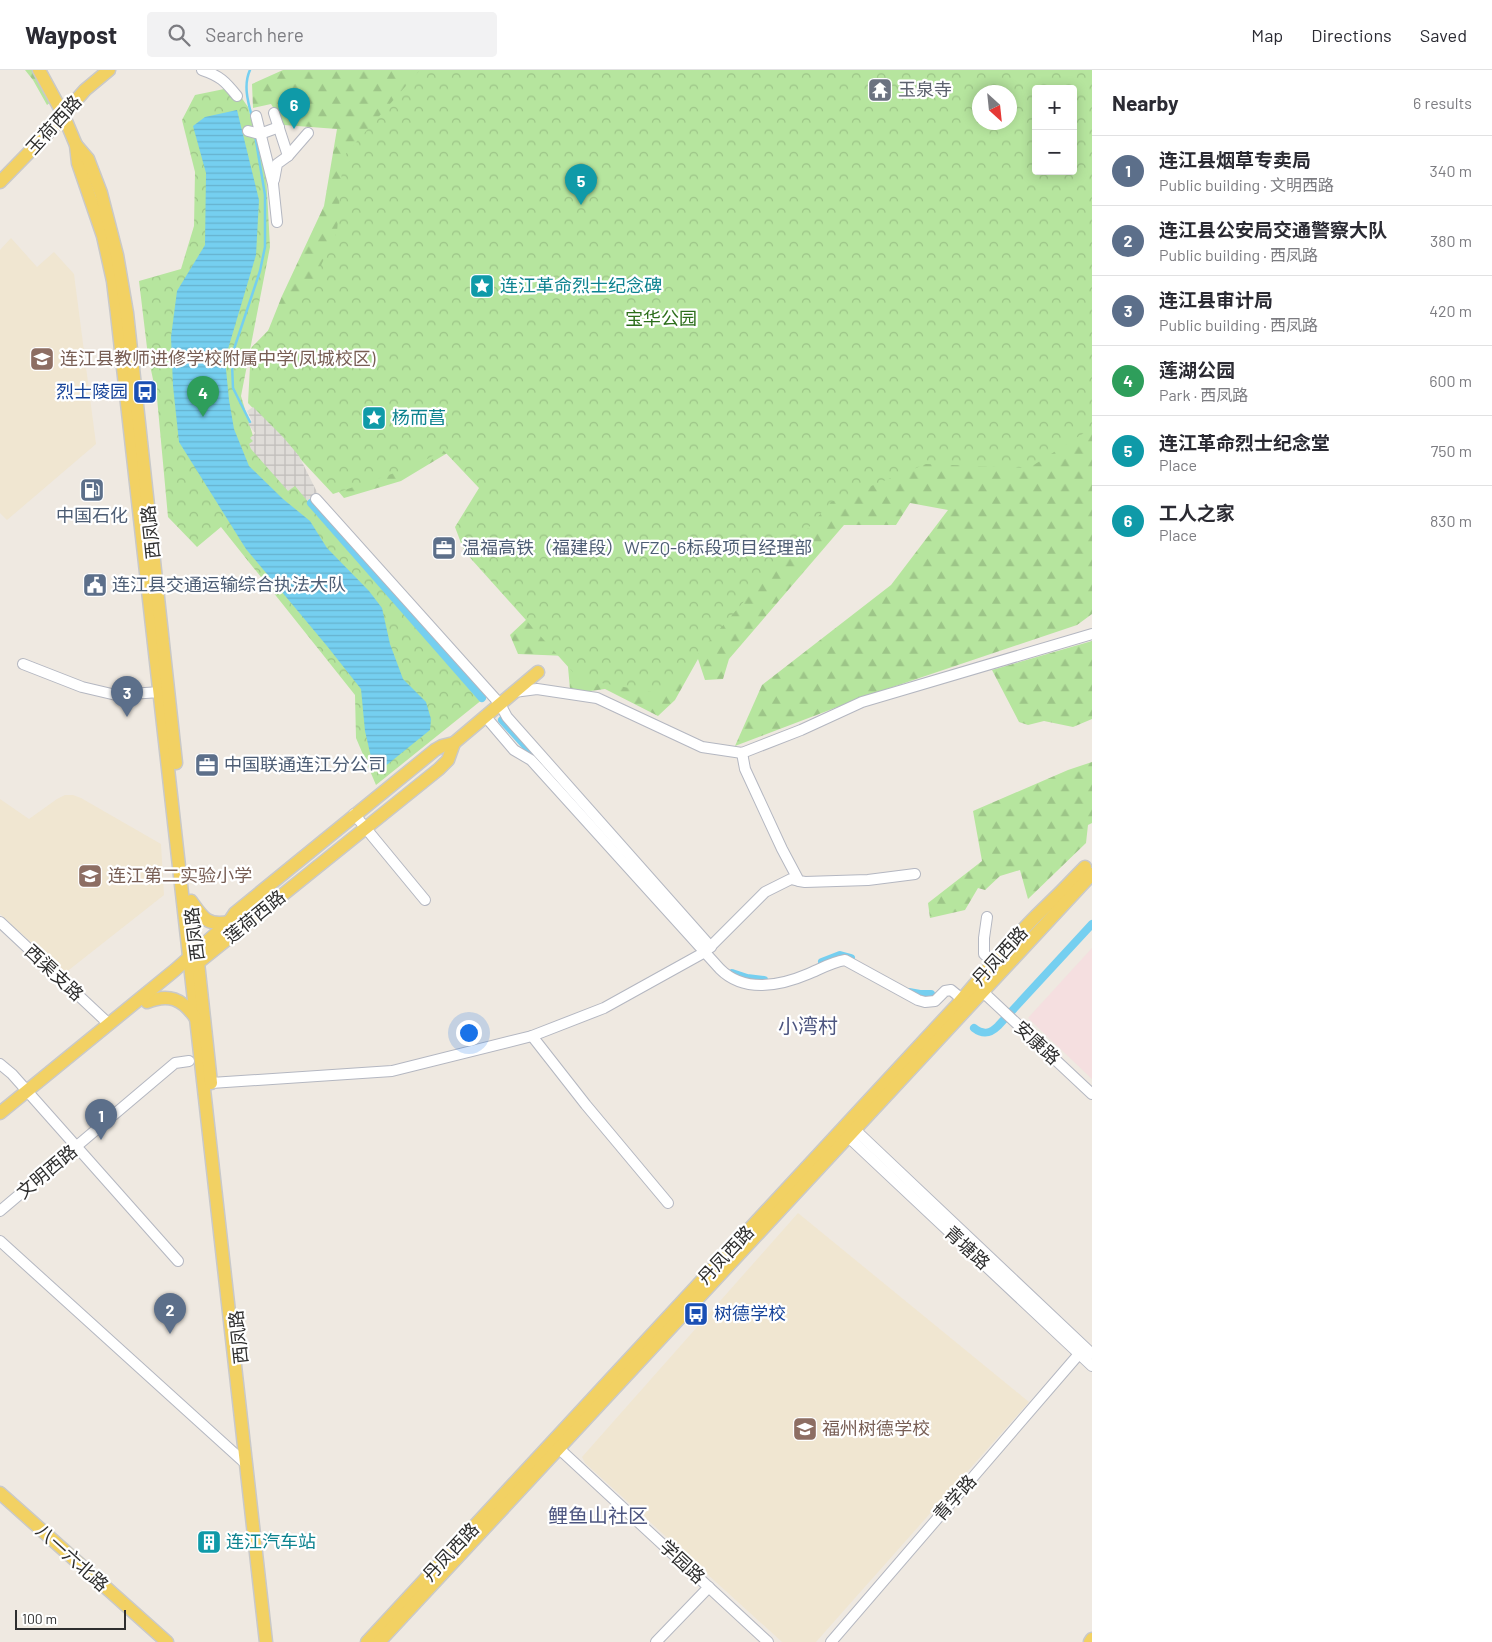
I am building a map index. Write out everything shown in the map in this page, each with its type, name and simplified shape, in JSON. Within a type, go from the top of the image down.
[{"type":"main road","name":"西凤路","points":[[39,70],[63,114],[76,145],[78,163],[103,236],[113,281],[160,692],[193,960],[211,1084],[270,1618],[275,1642]]},
{"type":"main road","name":"玉荷西路","points":[[2,177],[44,137],[85,90],[109,70]]},
{"type":"main road","name":"西凤路","points":[[76,145],[88,159],[101,193],[117,255],[127,312],[191,901],[195,1017],[265,1636],[261,1642]]},
{"type":"main road","name":"莲荷西路","points":[[233,926],[235,913],[354,814],[435,750],[454,743],[538,672]]},
{"type":"main road","name":"莲荷西路","points":[[0,1113],[28,1094],[148,1002],[233,926],[366,828],[446,763],[454,743]]},
{"type":"main road","name":"丹凤西路","points":[[848,1130],[994,962],[1037,916],[1089,871]]},
{"type":"main road","name":"丹凤西路","points":[[379,1642],[556,1445],[848,1130],[982,992],[1089,871]]},
{"type":"main road","points":[[191,901],[208,921],[233,926]]},
{"type":"main road","name":"莲荷西路","points":[[0,1122],[28,1094],[109,1024],[193,960]]},
{"type":"main road","points":[[148,1002],[157,998],[172,999],[184,1005],[195,1017]]},
{"type":"main road","name":"丹凤西路","points":[[367,1642],[556,1445]]},
{"type":"main road","name":"八一六北路","points":[[0,1493],[167,1642]]},
{"type":"street","points":[[202,70],[216,75],[226,82],[237,96]]},
{"type":"street","points":[[274,113],[288,156]]},
{"type":"street","points":[[256,116],[273,184],[277,222]]},
{"type":"street","points":[[248,131],[260,134],[279,127]]},
{"type":"street","points":[[273,184],[277,164],[288,156],[308,133]]},
{"type":"street","points":[[316,499],[500,704],[507,717],[728,975],[750,984],[768,985],[789,982],[845,960],[918,1000],[925,1002],[935,1001],[945,991],[951,990],[962,999]]},
{"type":"street","points":[[514,692],[538,689],[597,698],[702,747],[742,753],[801,730],[862,702],[1092,634]]},
{"type":"street","points":[[23,664],[82,687],[116,696],[160,692]]},
{"type":"street","points":[[485,716],[514,750],[530,760],[708,950]]},
{"type":"street","points":[[742,753],[749,778],[782,849],[799,880]]},
{"type":"street","points":[[354,814],[425,900]]},
{"type":"street","points":[[211,1084],[392,1071],[532,1036],[604,1008],[708,950],[765,892],[791,879],[805,882],[868,880],[915,874]]},
{"type":"street","points":[[987,917],[984,954],[994,962]]},
{"type":"street","name":"西渠支路","points":[[0,922],[109,1024]]},
{"type":"street","name":"安康路","points":[[982,992],[1092,1094]]},
{"type":"street","points":[[532,1036],[668,1203]]},
{"type":"street","name":"文明西路","points":[[0,1211],[175,1063],[189,1061]]},
{"type":"street","points":[[0,1064],[12,1074],[178,1261]]},
{"type":"street","name":"青塘路","points":[[848,1130],[1087,1349],[1092,1366]]},
{"type":"street","points":[[0,1241],[245,1463]]},
{"type":"street","name":"青学路","points":[[831,1642],[1087,1349]]},
{"type":"street","name":"学园路","points":[[556,1445],[768,1642]]},
{"type":"street","points":[[656,1642],[709,1587]]},
{"type":"shaded area","name":"连江县教师进修学校附属中学(凤城校区)","points":[[11,238],[37,267],[54,252],[74,274],[96,444],[7,520],[0,513],[0,250]]},
{"type":"shaded area","points":[[253,407],[299,456],[319,496],[310,504],[295,486],[288,491],[251,449],[249,444],[253,441],[250,438],[255,433],[248,424],[252,421],[247,411]]},
{"type":"shaded area","name":"连江第二实验小学","points":[[65,795],[81,798],[161,844],[164,895],[65,973],[0,914],[0,799],[29,819]]},
{"type":"shaded area","points":[[1092,948],[1092,1079],[1028,1018]]},
{"type":"shaded area","name":"福州树德学校","points":[[798,1213],[1029,1402],[816,1642],[782,1642],[585,1463],[582,1457]]},
{"type":"green space","points":[[25,70],[33,70],[51,102],[47,105],[33,80]]},
{"type":"green space","name":"宝华公园","points":[[283,70],[803,70],[939,85],[1092,70],[1092,614],[1077,625],[869,695],[735,746],[762,685],[891,585],[948,510],[910,503],[896,525],[844,525],[729,659],[723,679],[705,680],[698,659],[675,700],[658,716],[605,689],[583,692],[570,689],[567,656],[518,654],[510,635],[528,618],[484,483],[454,449],[401,481],[344,498],[308,456],[260,351],[282,296],[324,206],[337,129],[284,125],[271,104],[253,108],[252,84]]},
{"type":"green space","name":"宝华公园","points":[[420,70],[1092,70],[1092,428],[1029,468],[926,464],[831,502],[663,694],[579,679],[464,551],[455,527],[479,488],[443,450],[415,466],[333,494],[248,403],[251,348],[311,286],[337,232],[343,157]]},
{"type":"green space","points":[[234,87],[248,107],[266,173],[270,247],[241,396],[253,436],[278,466],[331,522],[483,699],[376,785],[356,738],[355,695],[221,527],[197,547],[168,517],[157,398],[148,356],[139,281],[181,269],[194,226],[195,172],[182,120],[195,95]]},
{"type":"green space","points":[[1092,641],[1092,719],[1073,727],[1044,721],[1028,725],[1019,722],[992,670]]},
{"type":"green space","points":[[1092,762],[1092,823],[1088,825],[1086,843],[1028,899],[1020,870],[1000,876],[985,890],[978,888],[965,910],[930,918],[928,903],[982,861],[973,811],[1068,770]]},
{"type":"water","points":[[237,110],[259,200],[256,255],[225,359],[234,429],[249,466],[283,499],[310,521],[327,548],[369,591],[382,608],[390,644],[403,679],[426,702],[431,719],[430,730],[383,768],[371,757],[365,731],[361,689],[246,549],[179,442],[173,386],[171,337],[177,291],[205,245],[206,173],[193,126],[205,117]]},
{"type":"waterway","points":[[250,70],[247,88],[252,117]]},
{"type":"waterway","points":[[250,422],[233,388],[232,364],[234,349],[260,271],[265,247],[265,195],[255,135]]},
{"type":"waterway","points":[[311,503],[482,698]]},
{"type":"waterway","points":[[502,720],[541,763]]},
{"type":"waterway","points":[[974,1028],[983,1033],[995,1029],[1092,924]]},
{"type":"waterway","points":[[822,962],[840,955],[851,958]]},
{"type":"waterway","points":[[732,973],[747,978],[764,980]]},
{"type":"waterway","points":[[909,992],[931,994]]},
{"type":"place","name":"玉泉寺","points":[[880,90]]},
{"type":"place","name":"工人之家","points":[[294,129]]},
{"type":"place","name":"连江革命烈士纪念堂","points":[[581,205]]},
{"type":"place","name":"连江革命烈士纪念碑","points":[[482,286]]},
{"type":"place","name":"连江县教师进修学校附属中学(凤城校区)","points":[[42,359]]},
{"type":"place","name":"烈士陵园","points":[[145,392]]},
{"type":"place","name":"莲湖公园","points":[[203,417]]},
{"type":"place","name":"杨而菖","points":[[374,418]]},
{"type":"place","name":"中国石化","points":[[92,490]]},
{"type":"place","name":"温福高铁（福建段）WFZQ-6标段项目经理部","points":[[444,548]]},
{"type":"place","name":"连江县交通运输综合执法大队","points":[[95,585]]},
{"type":"place","name":"连江县审计局","points":[[127,717]]},
{"type":"place","name":"中国联通连江分公司","points":[[207,765]]},
{"type":"place","name":"连江第二实验小学","points":[[90,876]]},
{"type":"place","name":"连江县烟草专卖局","points":[[101,1140]]},
{"type":"place","name":"树德学校","points":[[696,1314]]},
{"type":"place","name":"连江县公安局交通警察大队","points":[[170,1334]]},
{"type":"place","name":"福州树德学校","points":[[805,1429]]},
{"type":"place","name":"连江汽车站","points":[[209,1542]]},
{"type":"district","name":"小湾村","points":[[808,1026]]},
{"type":"district","name":"鲤鱼山社区","points":[[598,1516]]}]
